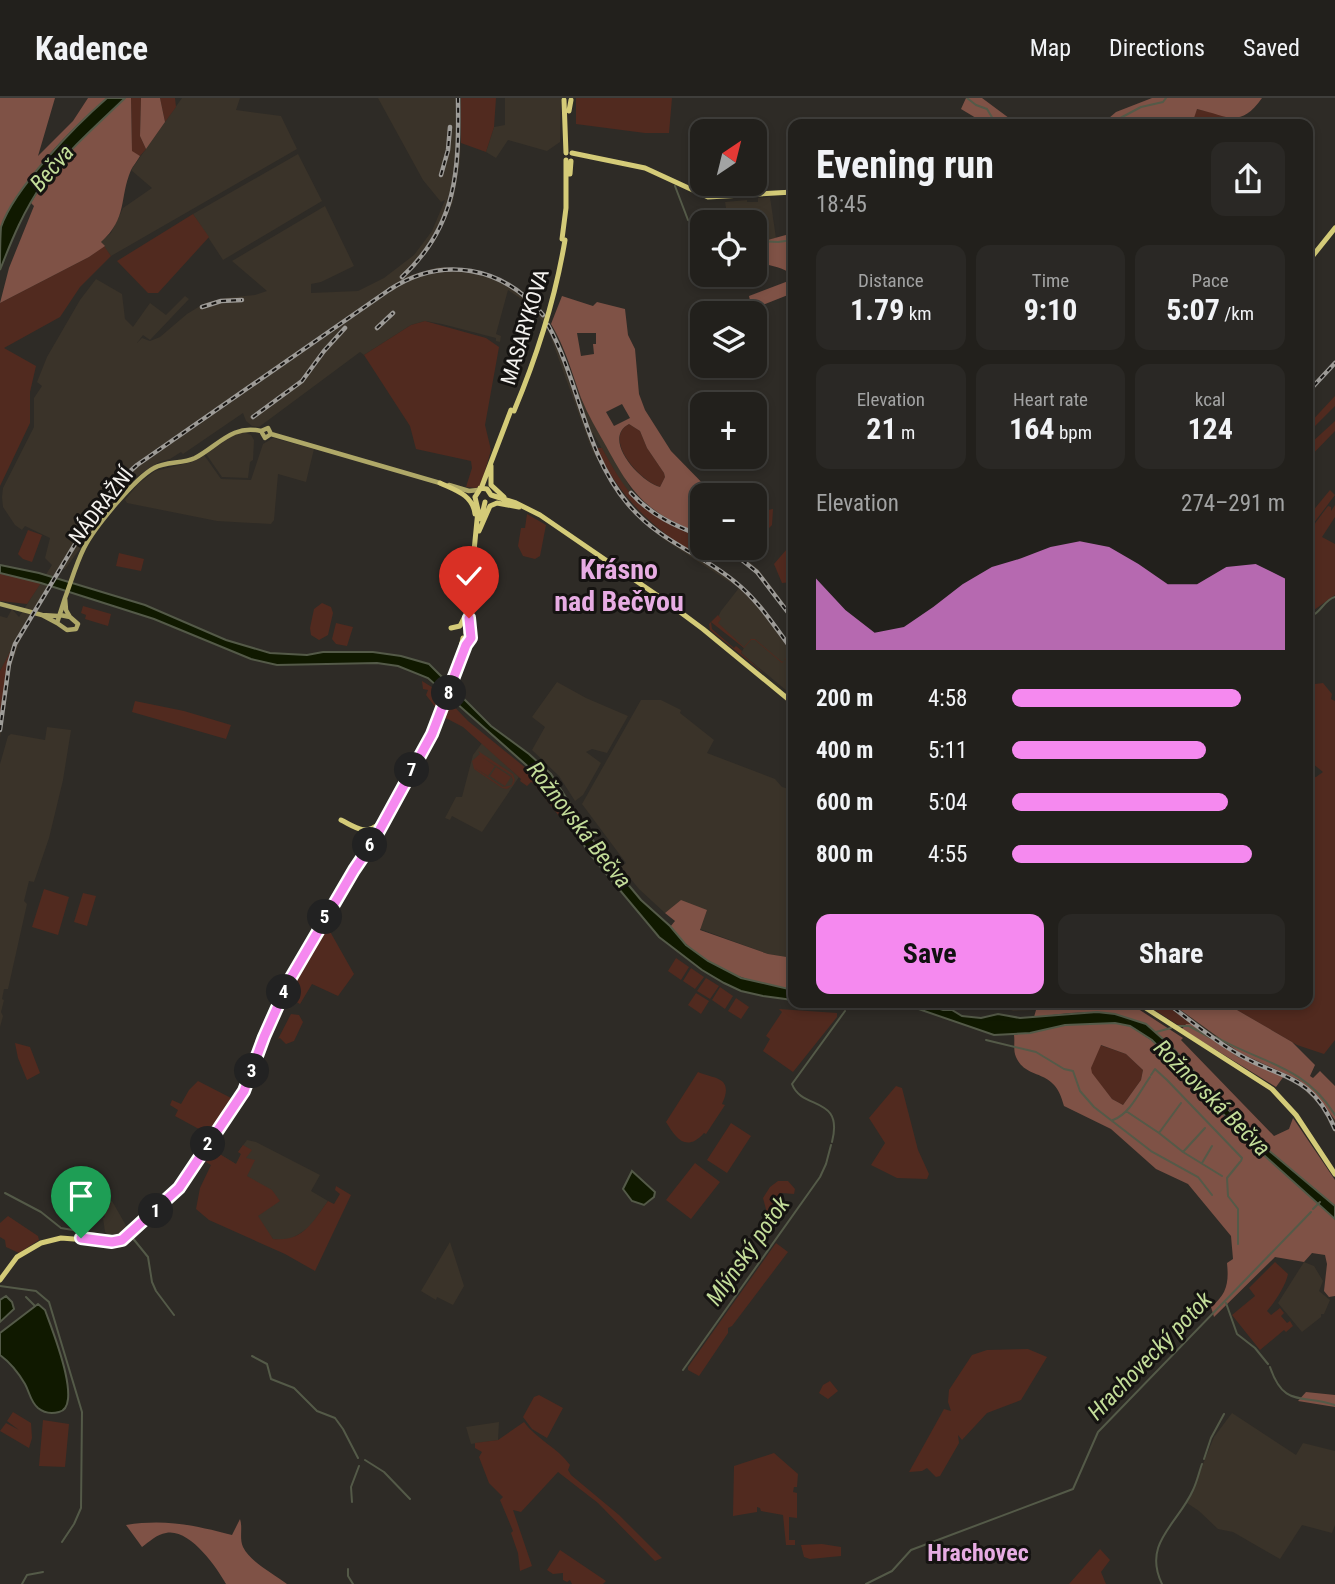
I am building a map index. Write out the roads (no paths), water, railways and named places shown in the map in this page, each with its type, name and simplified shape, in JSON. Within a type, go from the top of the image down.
[{"type":"main road","name":"MASARYKOVA","points":[[467,636],[479,531],[488,499],[487,481],[542,327],[564,239],[570,157],[568,99]]},
{"type":"main road","points":[[570,157],[598,159],[652,170],[708,197],[788,192]]},
{"type":"main road","points":[[1313,256],[1335,228]]},
{"type":"main road","name":"MASARYKOVA","points":[[475,497],[512,411]]},
{"type":"main road","name":"NÁDRAŽNÍ","points":[[57,623],[87,543],[128,490],[143,475],[158,466],[194,458],[237,430],[268,428],[271,434],[440,483],[469,491],[479,489]]},
{"type":"main road","points":[[491,466],[492,487],[499,494],[529,509],[691,619],[788,699]]},
{"type":"main road","points":[[440,483],[463,494],[472,502],[475,517],[474,552]]},
{"type":"main road","name":"NÁDRAŽNÍ","points":[[440,483],[475,497]]},
{"type":"main road","points":[[479,489],[487,489],[488,499]]},
{"type":"main road","points":[[475,497],[480,502],[488,499],[504,501],[529,509]]},
{"type":"main road","points":[[451,628],[459,627],[463,622],[474,552],[478,510],[475,497]]},
{"type":"main road","points":[[488,499],[516,503]]},
{"type":"main road","points":[[479,531],[485,512],[493,504],[529,509]]},
{"type":"main road","points":[[289,981],[375,840],[380,824],[441,709],[467,636],[470,574]]},
{"type":"main road","points":[[0,604],[42,615],[64,629],[75,630],[78,624],[66,610],[65,597]]},
{"type":"main road","points":[[42,615],[70,617]]},
{"type":"main road","points":[[341,820],[365,831],[380,824]]},
{"type":"main road","points":[[0,1280],[18,1257],[41,1243],[65,1238],[112,1242],[122,1240],[173,1195],[244,1091],[264,1037],[310,939],[361,854],[364,837],[380,824]]},
{"type":"main road","points":[[368,834],[375,840]]},
{"type":"main road","points":[[364,841],[367,844],[375,840]]},
{"type":"main road","points":[[320,927],[330,924]]},
{"type":"main road","points":[[1146,1008],[1256,1077],[1277,1094],[1296,1115],[1335,1174]]},
{"type":"water","name":"Bečva","points":[[107,98],[125,98],[43,183],[19,225],[0,270],[1,227],[8,211],[32,176],[63,140]]},
{"type":"water","name":"Rožnovská Bečva","points":[[0,565],[39,573],[145,605],[226,640],[270,653],[307,655],[323,652],[373,652],[429,664],[491,726],[551,774],[600,851],[641,900],[670,926],[686,945],[708,961],[741,978],[788,989],[788,999],[741,991],[724,983],[659,937],[588,852],[550,786],[428,678],[398,666],[377,663],[277,665],[251,659],[154,619],[41,583],[0,573]]},
{"type":"water","name":"Rožnovská Bečva","points":[[916,1008],[952,1010],[962,1016],[981,1018],[998,1014],[1020,1018],[1097,1012],[1115,1014],[1146,1024],[1172,1047],[1254,1138],[1335,1206],[1335,1219],[1257,1149],[1152,1040],[1130,1026],[1115,1023],[1065,1025],[1030,1033],[994,1035]]},
{"type":"water","points":[[632,1171],[655,1192],[654,1197],[644,1205],[632,1201],[623,1189]]},
{"type":"water","points":[[6,1296],[14,1309],[0,1322],[0,1300]]},
{"type":"water","points":[[38,1304],[45,1310],[59,1348],[67,1382],[66,1407],[56,1413],[45,1412],[35,1405],[20,1376],[0,1355],[0,1333]]},
{"type":"waterway","points":[[967,98],[987,109],[993,119]]},
{"type":"waterway","points":[[1118,119],[1141,107],[1163,102],[1166,98]]},
{"type":"waterway","points":[[675,186],[690,221]]},
{"type":"waterway","points":[[767,242],[788,241]]},
{"type":"waterway","points":[[1313,615],[1335,597]]},
{"type":"waterway","name":"Mlýnský potok","points":[[832,1142],[832,1117],[820,1105],[804,1098],[792,1084],[845,1011]]},
{"type":"waterway","name":"Rožnovská Bečva","points":[[1176,1026],[1189,1026],[1211,1038]]},
{"type":"waterway","name":"Rožnovská Bečva","points":[[1156,1032],[1171,1028]]},
{"type":"waterway","points":[[1216,1037],[1296,1075],[1323,1098],[1335,1115]]},
{"type":"waterway","points":[[986,1040],[1036,1052],[1064,1069],[1073,1071],[1080,1091],[1094,1107],[1151,1151],[1198,1177],[1212,1195]]},
{"type":"waterway","name":"Rožnovská Bečva","points":[[1151,1075],[1155,1069],[1167,1080],[1242,1158],[1241,1161]]},
{"type":"waterway","points":[[1113,1120],[1125,1113],[1150,1077]]},
{"type":"waterway","name":"Rožnovská Bečva","points":[[1159,1133],[1181,1103]]},
{"type":"waterway","points":[[1126,1111],[1222,1176]]},
{"type":"waterway","points":[[1183,1152],[1205,1128]]},
{"type":"waterway","name":"Mlýnský potok","points":[[683,1370],[820,1177],[831,1145]]},
{"type":"waterway","points":[[1202,1163],[1212,1146]]},
{"type":"waterway","name":"Rožnovská Bečva","points":[[1238,1244],[1238,1209],[1228,1196],[1227,1178],[1240,1162]]},
{"type":"waterway","points":[[5,1193],[41,1212],[61,1228],[96,1234]]},
{"type":"waterway","name":"Hrachovecký potok","points":[[1313,1209],[1320,1202]]},
{"type":"waterway","name":"Hrachovecký potok","points":[[866,1584],[892,1571],[911,1550],[1073,1489],[1098,1432],[1311,1212]]},
{"type":"waterway","points":[[106,1235],[118,1236],[127,1232]]},
{"type":"waterway","points":[[131,1236],[148,1257],[156,1291],[174,1315]]},
{"type":"waterway","points":[[0,1286],[36,1291],[49,1302],[82,1412],[81,1508],[62,1542]]},
{"type":"waterway","points":[[26,1297],[35,1306]]},
{"type":"waterway","points":[[1226,1303],[1237,1334],[1255,1348],[1268,1364]]},
{"type":"waterway","points":[[252,1356],[267,1364],[271,1379],[294,1388],[317,1411],[335,1418],[358,1458]]},
{"type":"waterway","points":[[1270,1367],[1275,1380],[1288,1394],[1335,1405]]},
{"type":"waterway","points":[[1204,1459],[1211,1438],[1224,1414]]},
{"type":"waterway","points":[[365,1460],[384,1472],[410,1499]]},
{"type":"waterway","points":[[1162,1584],[1157,1570],[1159,1545],[1187,1502],[1202,1464]]},
{"type":"waterway","points":[[352,1502],[351,1487],[359,1466]]},
{"type":"waterway","points":[[348,1569],[348,1576],[353,1584]]},
{"type":"waterway","points":[[22,1584],[27,1575],[43,1572]]},
{"type":"railway","points":[[402,277],[421,257],[445,216],[458,149],[458,98]]},
{"type":"railway","points":[[441,175],[448,150],[450,127]]},
{"type":"railway","points":[[0,730],[9,664],[15,644],[101,501],[137,465],[389,290],[409,279],[430,272],[450,270],[491,276],[527,298],[543,315]]},
{"type":"railway","points":[[202,307],[221,301],[242,300]]},
{"type":"railway","points":[[377,328],[393,313]]},
{"type":"railway","points":[[548,325],[568,370],[601,462],[628,504],[667,538],[744,589],[788,644]]},
{"type":"railway","points":[[253,417],[302,381],[345,328]]},
{"type":"railway","points":[[1313,387],[1335,363]]},
{"type":"railway","points":[[631,493],[647,508],[690,531]]},
{"type":"railway","points":[[742,560],[757,572],[788,612]]},
{"type":"railway","points":[[1174,1008],[1229,1048],[1305,1088],[1316,1097],[1335,1129]]},
{"type":"district","name":"Krásno nad Bečvou","points":[[619,585]]},
{"type":"district","name":"Hrachovec","points":[[978,1553]]}]
